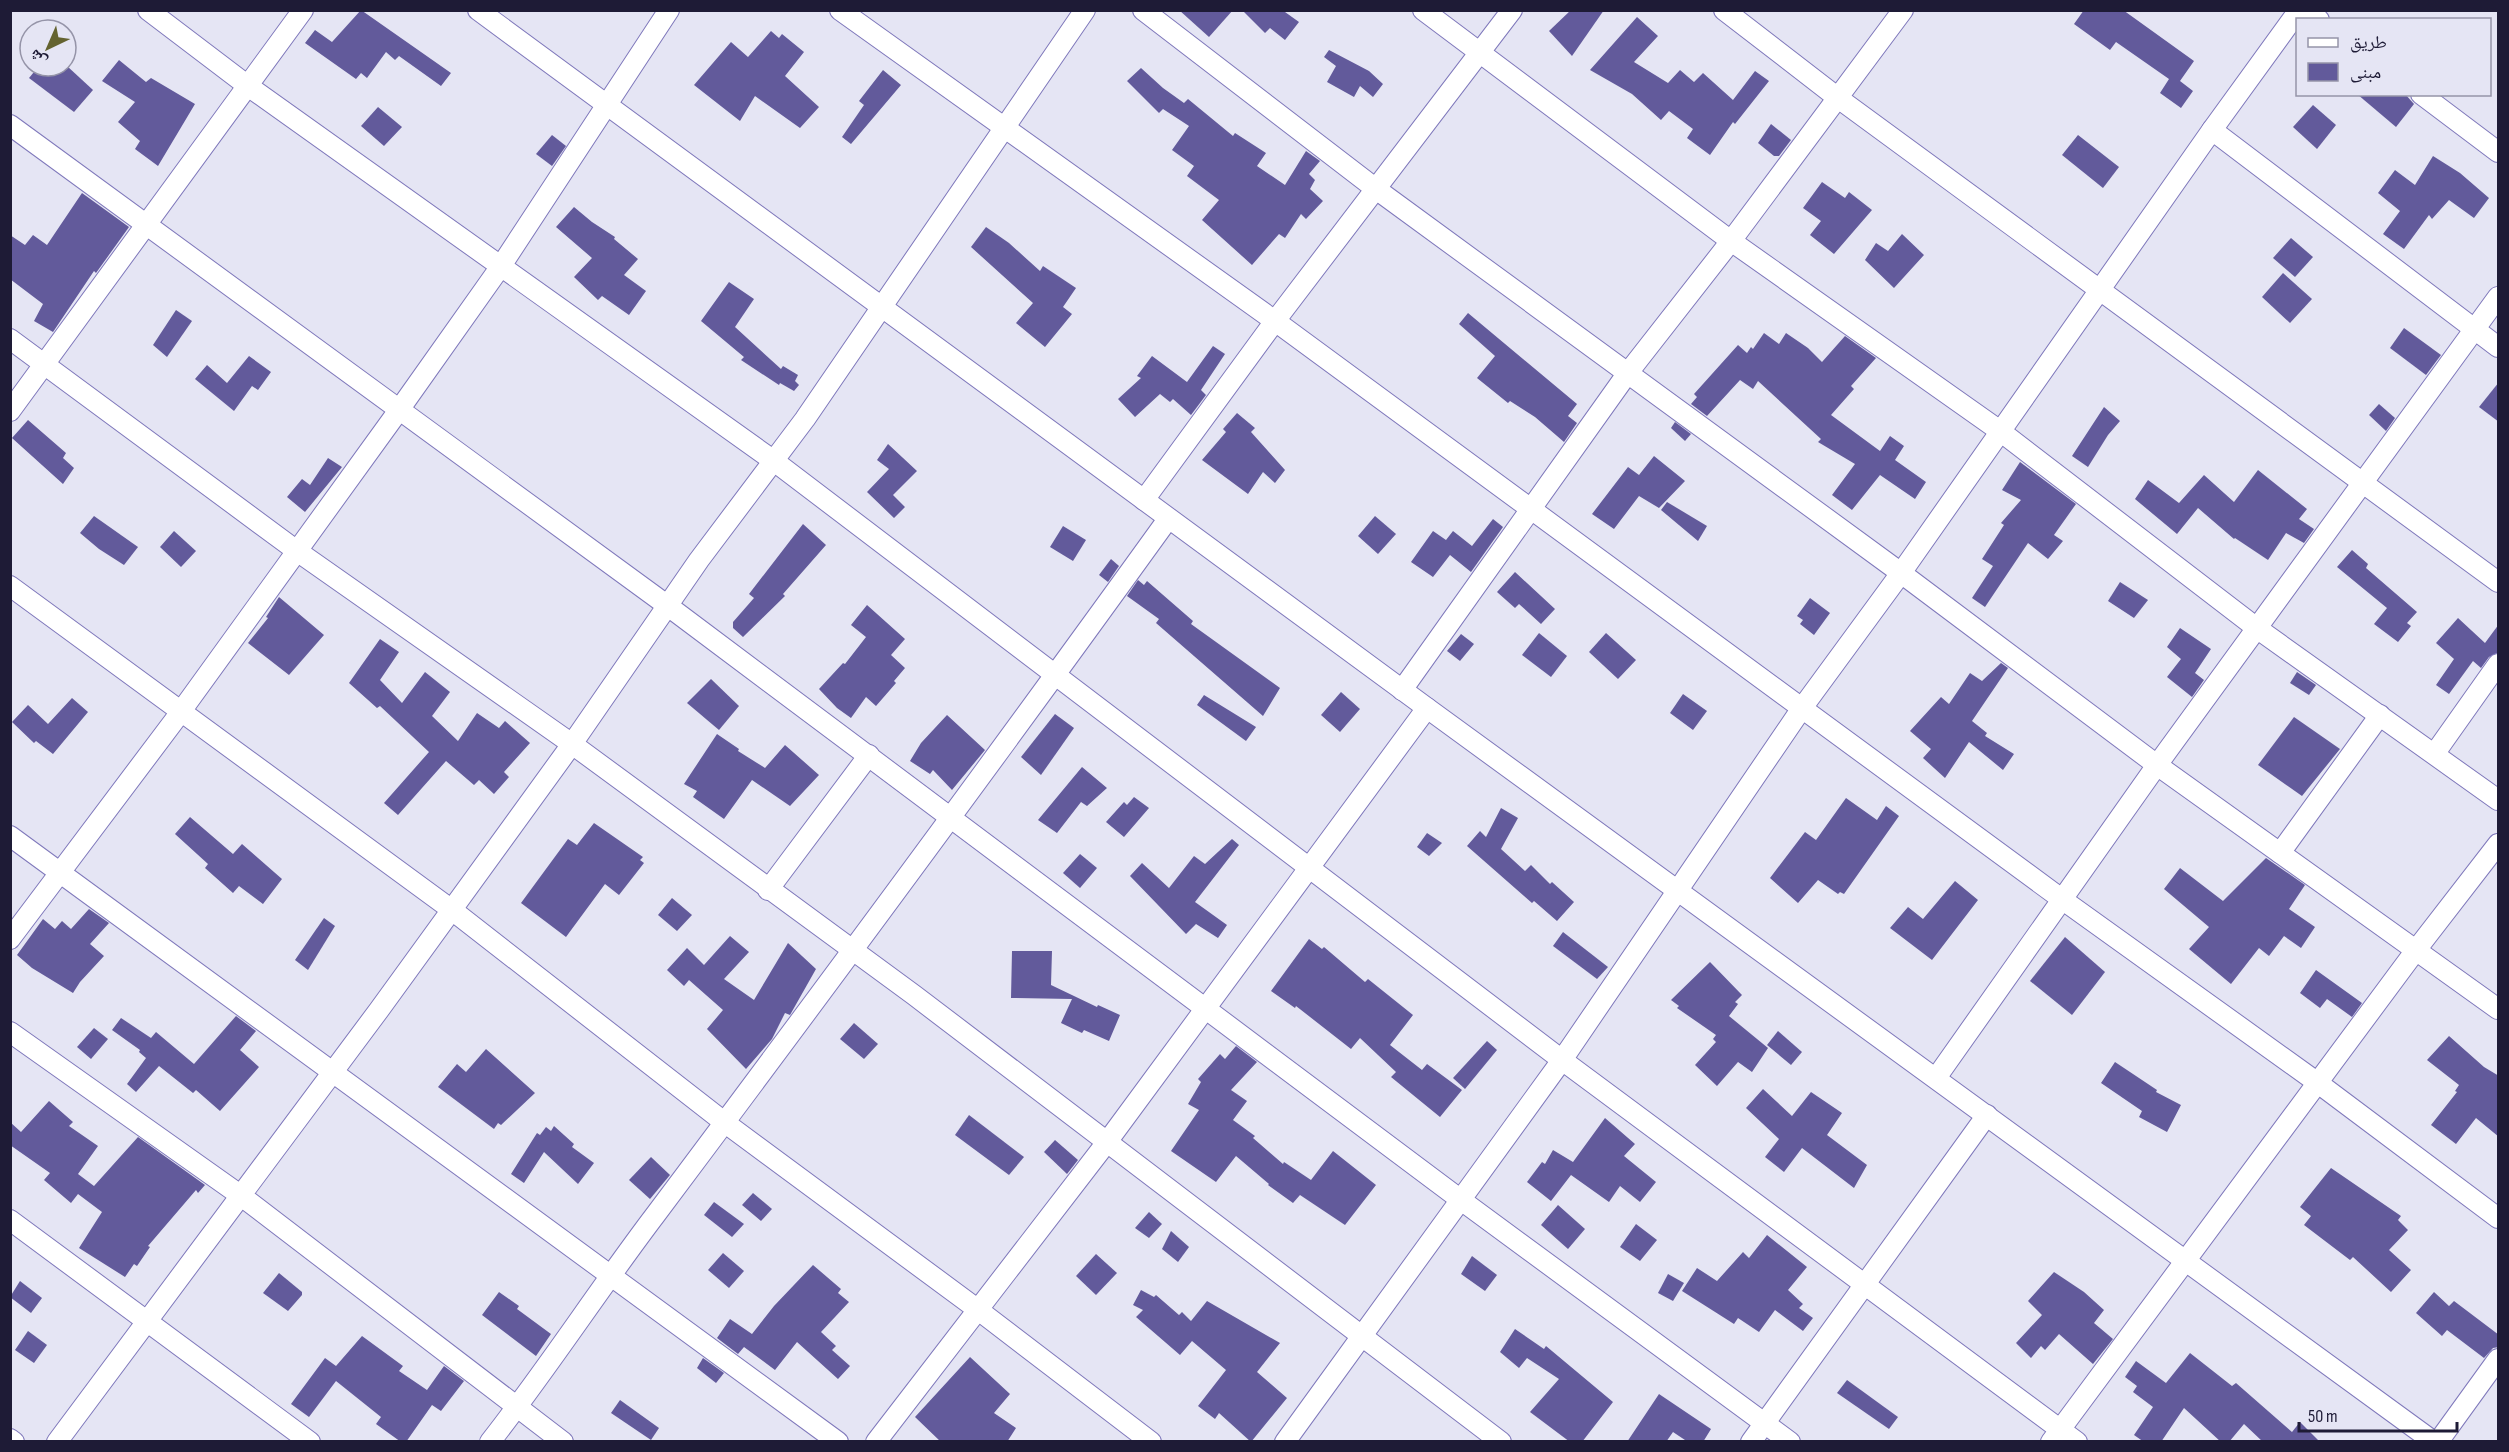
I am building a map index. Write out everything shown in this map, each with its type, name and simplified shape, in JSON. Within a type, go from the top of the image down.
[{"type":"street","points":[[148,10],[248,86],[774,461],[1562,1060],[1866,1284],[2056,1435],[2077,1442]]},
{"type":"street","points":[[10,411],[303,10]]},
{"type":"street","points":[[478,10],[1168,519],[2436,1442],[2499,1359]]},
{"type":"street","points":[[10,939],[180,712],[399,410],[501,266],[669,10]]},
{"type":"street","points":[[840,10],[1003,129],[1275,321],[2063,900],[2318,1083],[2499,1218]]},
{"type":"street","points":[[57,1442],[452,910],[572,744],[699,560],[774,461],[882,309],[1085,10]]},
{"type":"street","points":[[1143,10],[1376,189],[1901,573],[2157,765],[2499,1009]]},
{"type":"street","points":[[1423,10],[1731,241],[2000,431],[2258,629],[2499,800]]},
{"type":"street","points":[[1144,500],[1275,321],[1512,10]]},
{"type":"street","points":[[1724,10],[1838,98],[2102,289],[2499,582]]},
{"type":"street","points":[[1402,690],[1627,374],[1731,241],[1903,10]]},
{"type":"street","points":[[1285,1442],[1562,1060],[1802,708],[1901,573],[2299,10]]},
{"type":"street","points":[[2424,96],[2499,152]]},
{"type":"street","points":[[10,125],[668,606],[1461,1200],[1790,1442]]},
{"type":"street","points":[[2212,130],[2499,347]]},
{"type":"street","points":[[1936,1078],[2157,765],[2499,297]]},
{"type":"street","points":[[10,339],[297,551],[572,744],[853,951],[1501,1442]]},
{"type":"street","points":[[490,1442],[609,1276],[853,951],[1168,519]]},
{"type":"street","points":[[10,586],[452,910],[724,1122],[977,1309],[1151,1442]]},
{"type":"street","points":[[2435,753],[2499,664]]},
{"type":"street","points":[[876,1442],[1107,1142],[1427,708]]},
{"type":"street","points":[[2280,853],[2380,715]]},
{"type":"street","points":[[768,890],[869,755]]},
{"type":"street","points":[[10,836],[838,1442]]},
{"type":"street","points":[[2056,1435],[2416,950],[2499,844]]},
{"type":"street","points":[[10,1032],[240,1195],[563,1442]]},
{"type":"street","points":[[1751,1442],[1987,1115]]},
{"type":"street","points":[[10,1220],[147,1319],[310,1442]]},
{"type":"building","points":[[361,10],[451,73],[441,86],[399,56],[395,60],[386,52],[367,78],[361,73],[356,79],[305,43],[315,30],[332,42]]},
{"type":"building","points":[[1179,10],[1233,10],[1209,37]]},
{"type":"building","points":[[1242,10],[1287,10],[1285,12],[1299,22],[1285,40],[1270,28],[1265,33]]},
{"type":"building","points":[[1571,10],[1604,10],[1572,56],[1549,31]]},
{"type":"building","points":[[2084,10],[2123,10],[2194,61],[2180,81],[2193,91],[2181,108],[2160,93],[2169,79],[2116,42],[2110,50],[2074,24]]},
{"type":"building","points":[[1637,17],[1658,36],[1634,62],[1668,83],[1680,70],[1694,82],[1703,73],[1733,100],[1755,71],[1769,81],[1735,124],[1733,122],[1710,155],[1687,138],[1693,129],[1669,111],[1661,120],[1632,94],[1590,70]]},
{"type":"building","points":[[771,31],[779,38],[782,34],[804,52],[785,76],[819,107],[800,128],[755,96],[740,121],[694,85],[731,42],[748,57]]},
{"type":"building","points":[[1329,50],[1369,71],[1383,84],[1373,97],[1360,86],[1354,97],[1327,82],[1336,66],[1324,57]]},
{"type":"building","points":[[119,60],[146,82],[151,78],[195,104],[158,166],[135,149],[140,141],[118,122],[135,102],[102,81]]},
{"type":"building","points":[[1141,68],[1184,103],[1188,99],[1233,136],[1235,133],[1266,153],[1257,166],[1285,185],[1306,151],[1320,161],[1309,174],[1315,180],[1310,189],[1323,201],[1306,219],[1301,214],[1285,238],[1279,234],[1252,265],[1202,220],[1219,200],[1187,176],[1194,166],[1172,150],[1189,126],[1163,109],[1159,113],[1127,81]]},
{"type":"building","points":[[883,70],[901,85],[851,144],[842,137],[864,105],[859,101]]},
{"type":"building","points":[[78,76],[93,90],[74,112],[29,78],[78,78]]},
{"type":"building","points":[[2359,96],[2407,96],[2414,104],[2396,127]]},
{"type":"building","points":[[2313,105],[2336,125],[2317,149],[2293,127]]},
{"type":"building","points":[[378,107],[402,127],[384,146],[361,126]]},
{"type":"building","points":[[1771,124],[1791,140],[1779,156],[1774,156],[1758,143]]},
{"type":"building","points":[[552,135],[566,146],[552,166],[536,154]]},
{"type":"building","points":[[2078,135],[2119,167],[2103,188],[2062,155]]},
{"type":"building","points":[[2433,156],[2460,173],[2489,198],[2474,218],[2449,200],[2432,219],[2429,215],[2404,249],[2383,234],[2400,211],[2378,193],[2395,170],[2415,185]]},
{"type":"building","points":[[1822,182],[1845,198],[1849,192],[1872,210],[1834,254],[1810,235],[1821,221],[1803,208]]},
{"type":"building","points":[[82,193],[129,227],[96,273],[94,271],[53,332],[34,321],[43,304],[10,279],[10,235],[25,245],[33,235],[47,245]]},
{"type":"building","points":[[574,207],[615,237],[614,239],[638,259],[624,275],[646,291],[629,315],[602,296],[598,300],[574,277],[592,258],[556,227]]},
{"type":"building","points":[[986,227],[1009,243],[1040,271],[1043,266],[1076,288],[1063,307],[1072,314],[1045,347],[1016,323],[1033,303],[971,247]]},
{"type":"building","points":[[1902,234],[1924,255],[1894,288],[1865,260],[1876,243],[1888,251]]},
{"type":"building","points":[[2291,238],[2313,257],[2295,277],[2273,258]]},
{"type":"building","points":[[2283,273],[2312,299],[2290,323],[2262,297]]},
{"type":"building","points":[[729,282],[754,299],[735,327],[781,369],[783,366],[798,375],[795,381],[799,385],[794,391],[780,383],[779,385],[741,360],[744,357],[701,321]]},
{"type":"building","points":[[176,310],[192,321],[167,357],[153,345]]},
{"type":"building","points":[[1468,313],[1577,404],[1568,416],[1577,423],[1564,442],[1535,417],[1510,401],[1508,403],[1477,378],[1495,356],[1459,324]]},
{"type":"building","points":[[2404,328],[2441,355],[2426,375],[2390,348]]},
{"type":"building","points":[[1764,333],[1779,344],[1786,333],[1808,348],[1822,362],[1845,336],[1876,358],[1851,386],[1854,389],[1831,415],[1880,451],[1890,436],[1904,446],[1895,460],[1926,482],[1915,499],[1880,475],[1852,510],[1832,495],[1855,464],[1818,442],[1821,439],[1758,381],[1753,389],[1740,380],[1707,416],[1691,404],[1697,397],[1694,394],[1738,345],[1747,353],[1751,347],[1753,349]]},
{"type":"building","points":[[1213,346],[1225,354],[1201,390],[1206,395],[1191,415],[1173,399],[1170,402],[1160,394],[1135,417],[1118,399],[1141,378],[1137,376],[1152,356],[1187,382]]},
{"type":"building","points":[[249,356],[271,372],[258,390],[252,386],[234,411],[195,379],[207,365],[227,383]]},
{"type":"building","points":[[2499,382],[2499,422],[2479,407]]},
{"type":"building","points":[[2379,404],[2395,418],[2386,431],[2369,415]]},
{"type":"building","points":[[2104,407],[2120,421],[2108,435],[2088,467],[2072,456]]},
{"type":"building","points":[[1237,413],[1255,428],[1251,432],[1285,470],[1275,483],[1263,472],[1248,494],[1202,460],[1226,432],[1223,429]]},
{"type":"building","points":[[28,420],[66,453],[63,458],[74,468],[63,484],[12,438]]},
{"type":"building","points":[[1675,422],[1691,434],[1685,441],[1671,428]]},
{"type":"building","points":[[888,444],[917,471],[893,495],[905,507],[894,518],[867,492],[889,469],[877,460]]},
{"type":"building","points":[[1654,456],[1685,481],[1659,508],[1639,496],[1614,529],[1592,514],[1628,467],[1639,475]]},
{"type":"building","points":[[328,458],[342,467],[305,512],[287,497],[302,479],[310,485]]},
{"type":"building","points":[[2020,462],[2076,504],[2054,535],[2063,541],[2048,559],[2028,543],[1985,607],[1972,598],[1993,566],[1982,559],[2004,525],[2001,523],[2021,500],[2002,490]]},
{"type":"building","points":[[2258,470],[2307,509],[2299,519],[2314,529],[2304,543],[2286,533],[2268,560],[2234,539],[2198,508],[2177,534],[2135,499],[2148,480],[2179,503],[2204,475],[2234,502]]},
{"type":"building","points":[[1667,502],[1707,526],[1698,541],[1661,510]]},
{"type":"building","points":[[94,516],[138,547],[124,565],[80,533]]},
{"type":"building","points":[[1375,516],[1396,534],[1378,554],[1358,536]]},
{"type":"building","points":[[1493,519],[1503,527],[1471,572],[1450,555],[1433,577],[1411,562],[1433,531],[1446,540],[1453,531],[1472,546]]},
{"type":"building","points":[[803,524],[826,545],[783,594],[785,596],[743,637],[733,628],[733,622],[754,598],[749,594]]},
{"type":"building","points":[[1063,526],[1086,540],[1073,561],[1050,547]]},
{"type":"building","points":[[174,531],[196,551],[181,567],[160,547]]},
{"type":"building","points":[[2352,550],[2368,564],[2366,568],[2417,612],[2407,623],[2411,626],[2398,642],[2374,624],[2387,608],[2337,567]]},
{"type":"building","points":[[1111,559],[1119,566],[1108,582],[1099,575]]},
{"type":"building","points":[[1515,572],[1555,609],[1541,624],[1519,604],[1515,608],[1497,592]]},
{"type":"building","points":[[1138,580],[1144,585],[1147,581],[1193,621],[1191,624],[1280,688],[1263,716],[1156,623],[1159,619],[1127,596]]},
{"type":"building","points":[[2120,582],[2148,600],[2134,618],[2108,601]]},
{"type":"building","points":[[279,597],[324,635],[289,675],[248,643],[268,618],[266,617]]},
{"type":"building","points":[[1810,598],[1830,613],[1814,635],[1800,624],[1803,620],[1797,616]]},
{"type":"building","points":[[867,605],[905,639],[891,655],[905,668],[894,681],[896,683],[876,706],[866,697],[851,718],[837,708],[819,689],[843,663],[845,664],[866,637],[851,625]]},
{"type":"building","points":[[2458,618],[2485,643],[2499,624],[2499,652],[2489,657],[2481,668],[2473,661],[2449,694],[2436,685],[2454,659],[2436,643]]},
{"type":"building","points":[[2180,628],[2211,649],[2195,673],[2204,680],[2192,697],[2167,677],[2181,659],[2167,647]]},
{"type":"building","points":[[1539,633],[1567,656],[1551,677],[1522,655]]},
{"type":"building","points":[[1606,633],[1636,660],[1618,679],[1589,652]]},
{"type":"building","points":[[1461,634],[1474,644],[1460,661],[1447,651]]},
{"type":"building","points":[[380,639],[399,652],[380,680],[402,703],[425,672],[450,692],[432,716],[458,741],[477,713],[499,728],[505,721],[530,743],[504,772],[509,777],[494,794],[479,780],[474,785],[446,761],[398,815],[384,803],[429,752],[380,706],[377,708],[349,683]]},
{"type":"building","points":[[2001,663],[2008,668],[1972,721],[1987,733],[1985,736],[2014,754],[2003,770],[1969,742],[1945,778],[1923,758],[1931,749],[1910,731],[1941,697],[1949,704],[1970,673],[1982,681]]},
{"type":"building","points":[[2297,672],[2316,685],[2309,695],[2290,683]]},
{"type":"building","points":[[711,679],[739,706],[719,730],[687,703]]},
{"type":"building","points":[[1341,692],[1360,709],[1340,732],[1321,715]]},
{"type":"building","points":[[1683,694],[1707,711],[1693,730],[1670,713]]},
{"type":"building","points":[[1204,695],[1256,727],[1246,741],[1197,705]]},
{"type":"building","points":[[72,698],[88,712],[53,754],[36,741],[34,743],[12,722],[28,705],[48,724]]},
{"type":"building","points":[[1055,714],[1074,728],[1041,775],[1021,757]]},
{"type":"building","points":[[947,715],[985,750],[952,790],[933,770],[930,774],[910,761],[921,743]]},
{"type":"building","points":[[2294,717],[2340,749],[2302,796],[2258,765]]},
{"type":"building","points":[[717,734],[765,768],[785,745],[819,775],[790,806],[752,780],[724,819],[693,797],[697,791],[684,784]]},
{"type":"building","points":[[1082,767],[1107,788],[1087,806],[1081,802],[1057,833],[1038,820]]},
{"type":"building","points":[[1134,797],[1149,808],[1124,837],[1106,822],[1124,802],[1127,805]]},
{"type":"building","points":[[1846,798],[1877,820],[1886,806],[1899,816],[1844,894],[1840,892],[1838,894],[1818,880],[1798,903],[1770,878],[1805,832],[1816,840]]},
{"type":"building","points":[[1501,808],[1518,818],[1501,849],[1525,871],[1531,865],[1550,884],[1552,882],[1574,902],[1557,921],[1534,901],[1532,903],[1467,846],[1480,831],[1486,837]]},
{"type":"building","points":[[190,817],[233,854],[242,844],[282,879],[263,904],[239,886],[233,893],[205,868],[208,864],[175,834]]},
{"type":"building","points":[[594,823],[643,857],[640,860],[644,863],[619,895],[605,884],[566,937],[521,903],[568,839],[577,845]]},
{"type":"building","points":[[1427,833],[1442,843],[1429,856],[1417,847]]},
{"type":"building","points":[[1232,839],[1239,845],[1195,902],[1227,925],[1218,938],[1196,924],[1186,934],[1130,876],[1142,863],[1169,888],[1194,856],[1205,864]]},
{"type":"building","points":[[1080,854],[1097,868],[1080,888],[1063,873]]},
{"type":"building","points":[[2266,858],[2305,885],[2289,909],[2315,927],[2301,948],[2284,936],[2269,956],[2259,948],[2231,984],[2189,949],[2209,927],[2164,889],[2180,868],[2223,901]]},
{"type":"building","points":[[1955,881],[1978,900],[1932,960],[1890,928],[1908,907],[1923,919]]},
{"type":"building","points":[[672,898],[692,915],[677,931],[658,915]]},
{"type":"building","points":[[89,909],[109,923],[90,944],[104,956],[73,993],[32,968],[17,955],[43,919],[55,929],[62,921],[71,929]]},
{"type":"building","points":[[324,918],[335,926],[308,970],[295,960]]},
{"type":"building","points":[[1563,932],[1608,967],[1597,979],[1553,946]]},
{"type":"building","points":[[730,936],[749,952],[724,979],[754,1000],[788,943],[816,969],[790,1015],[785,1013],[772,1039],[746,1069],[707,1029],[723,1010],[689,980],[684,986],[667,970],[687,948],[704,965]]},
{"type":"building","points":[[2065,937],[2105,972],[2072,1015],[2030,981]]},
{"type":"building","points":[[1309,939],[1322,949],[1324,947],[1365,982],[1368,979],[1413,1015],[1390,1045],[1422,1070],[1427,1064],[1462,1090],[1440,1117],[1391,1077],[1396,1072],[1360,1038],[1351,1049],[1296,1006],[1295,1008],[1271,991]]},
{"type":"building","points":[[1012,951],[1052,951],[1051,985],[1097,1007],[1098,1005],[1120,1015],[1109,1041],[1084,1030],[1082,1033],[1061,1023],[1072,999],[1011,998]]},
{"type":"building","points":[[1710,962],[1742,995],[1735,1002],[1738,1004],[1729,1016],[1768,1048],[1752,1072],[1738,1062],[1717,1086],[1695,1065],[1716,1042],[1713,1039],[1716,1035],[1677,1008],[1679,1006],[1671,1000]]},
{"type":"building","points":[[2316,970],[2362,1003],[2352,1017],[2327,999],[2320,1008],[2300,993]]},
{"type":"building","points":[[236,1016],[256,1031],[240,1050],[259,1067],[220,1111],[196,1090],[193,1093],[159,1066],[136,1092],[127,1084],[146,1058],[139,1052],[140,1050],[112,1030],[121,1018],[151,1038],[156,1032],[194,1064]]},
{"type":"building","points":[[854,1023],[878,1044],[864,1059],[840,1039]]},
{"type":"building","points":[[94,1028],[108,1039],[91,1059],[77,1047]]},
{"type":"building","points":[[1778,1031],[1802,1052],[1791,1065],[1767,1045]]},
{"type":"building","points":[[2449,1036],[2484,1067],[2499,1076],[2499,1137],[2476,1118],[2456,1144],[2431,1125],[2457,1092],[2455,1091],[2459,1085],[2427,1060]]},
{"type":"building","points":[[1487,1041],[1497,1050],[1465,1089],[1453,1078]]},
{"type":"building","points":[[1236,1046],[1257,1062],[1231,1090],[1247,1101],[1233,1120],[1255,1136],[1253,1138],[1283,1164],[1284,1162],[1311,1180],[1333,1151],[1376,1185],[1345,1225],[1300,1195],[1293,1203],[1268,1185],[1236,1156],[1216,1182],[1171,1151],[1199,1110],[1188,1104],[1201,1082],[1198,1079],[1220,1054],[1225,1059]]},
{"type":"building","points":[[486,1049],[535,1093],[501,1125],[498,1123],[494,1129],[438,1087],[457,1064],[466,1072]]},
{"type":"building","points":[[2115,1062],[2157,1090],[2156,1092],[2181,1105],[2167,1132],[2139,1117],[2142,1111],[2101,1083]]},
{"type":"building","points":[[1763,1089],[1792,1116],[1811,1092],[1842,1113],[1827,1135],[1867,1165],[1854,1188],[1802,1148],[1784,1172],[1765,1157],[1779,1139],[1746,1108]]},
{"type":"building","points":[[49,1101],[73,1122],[69,1126],[98,1146],[78,1174],[94,1186],[138,1137],[205,1185],[198,1193],[196,1190],[148,1246],[150,1247],[137,1266],[134,1264],[125,1277],[79,1248],[102,1212],[78,1194],[71,1203],[44,1180],[50,1173],[10,1145],[10,1122],[21,1132]]},
{"type":"building","points":[[969,1115],[1024,1157],[1009,1175],[955,1135]]},
{"type":"building","points":[[1605,1118],[1635,1144],[1624,1156],[1656,1182],[1640,1202],[1620,1186],[1609,1202],[1571,1175],[1551,1201],[1527,1182],[1542,1162],[1545,1164],[1553,1150],[1573,1162]]},
{"type":"building","points":[[554,1126],[574,1144],[572,1147],[594,1163],[578,1184],[544,1152],[524,1183],[511,1174],[537,1133],[540,1135],[546,1127],[551,1131]]},
{"type":"building","points":[[1055,1140],[1078,1160],[1067,1174],[1044,1152]]},
{"type":"building","points":[[651,1157],[670,1175],[650,1199],[629,1180]]},
{"type":"building","points":[[2331,1168],[2401,1216],[2398,1220],[2408,1230],[2389,1250],[2411,1270],[2391,1292],[2353,1257],[2350,1260],[2304,1225],[2311,1216],[2300,1207]]},
{"type":"building","points":[[753,1193],[772,1209],[761,1221],[742,1205]]},
{"type":"building","points":[[714,1202],[744,1224],[732,1237],[704,1215]]},
{"type":"building","points":[[1558,1205],[1585,1229],[1568,1249],[1541,1225]]},
{"type":"building","points":[[1149,1212],[1162,1224],[1149,1238],[1135,1228]]},
{"type":"building","points":[[1636,1224],[1657,1240],[1640,1261],[1620,1247]]},
{"type":"building","points":[[1171,1231],[1189,1247],[1178,1262],[1162,1249]]},
{"type":"building","points":[[1767,1235],[1807,1267],[1788,1290],[1803,1304],[1799,1308],[1813,1318],[1803,1331],[1775,1310],[1759,1332],[1738,1318],[1734,1324],[1682,1291],[1697,1268],[1717,1281],[1743,1252],[1749,1258]]},
{"type":"building","points":[[723,1253],[744,1271],[729,1288],[708,1270]]},
{"type":"building","points":[[1096,1254],[1117,1273],[1096,1295],[1076,1276]]},
{"type":"building","points":[[1472,1256],[1497,1275],[1485,1291],[1461,1274]]},
{"type":"building","points":[[813,1265],[841,1289],[838,1293],[849,1302],[821,1332],[836,1346],[832,1350],[850,1366],[838,1379],[797,1342],[775,1370],[744,1347],[738,1354],[717,1338],[730,1319],[752,1334],[774,1306]]},
{"type":"building","points":[[2054,1272],[2084,1292],[2104,1310],[2094,1323],[2113,1339],[2093,1364],[2059,1334],[2045,1350],[2041,1346],[2031,1358],[2016,1343],[2042,1315],[2028,1301]]},
{"type":"building","points":[[279,1273],[302,1292],[288,1311],[263,1293]]},
{"type":"building","points":[[1668,1274],[1684,1283],[1673,1301],[1658,1293]]},
{"type":"building","points":[[20,1281],[42,1298],[31,1313],[10,1297]]},
{"type":"building","points":[[1141,1290],[1154,1297],[1156,1295],[1179,1315],[1182,1312],[1191,1321],[1207,1301],[1280,1343],[1257,1372],[1287,1398],[1251,1442],[1219,1413],[1215,1419],[1198,1406],[1226,1370],[1192,1341],[1180,1355],[1136,1317],[1143,1310],[1133,1305]]},
{"type":"building","points":[[499,1292],[519,1306],[517,1309],[551,1334],[536,1356],[482,1315]]},
{"type":"building","points":[[2434,1292],[2449,1306],[2454,1301],[2499,1335],[2499,1347],[2493,1348],[2484,1358],[2447,1330],[2442,1336],[2416,1313]]},
{"type":"building","points":[[1515,1329],[1544,1349],[1546,1346],[1613,1402],[1582,1442],[1570,1442],[1530,1412],[1559,1379],[1527,1358],[1519,1368],[1500,1352]]},
{"type":"building","points":[[28,1331],[47,1345],[34,1363],[15,1350]]},
{"type":"building","points":[[362,1336],[403,1366],[399,1371],[427,1390],[444,1366],[464,1381],[441,1411],[432,1405],[406,1442],[401,1442],[376,1424],[381,1417],[336,1381],[309,1417],[291,1404],[325,1358],[336,1366]]},
{"type":"building","points":[[2190,1353],[2232,1386],[2236,1383],[2292,1432],[2300,1422],[2320,1442],[2263,1442],[2244,1424],[2229,1442],[2221,1442],[2184,1408],[2161,1442],[2144,1442],[2134,1435],[2153,1407],[2133,1392],[2137,1386],[2125,1377],[2136,1361],[2166,1383]]},
{"type":"building","points":[[970,1357],[1010,1394],[994,1413],[1016,1428],[1007,1442],[941,1442],[915,1417]]},
{"type":"building","points":[[703,1358],[724,1373],[716,1383],[697,1368]]},
{"type":"building","points":[[1847,1380],[1898,1417],[1889,1429],[1837,1393]]},
{"type":"building","points":[[1659,1394],[1711,1429],[1703,1442],[1688,1442],[1673,1432],[1666,1442],[1627,1442]]},
{"type":"building","points":[[620,1400],[659,1428],[651,1440],[611,1413]]}]
